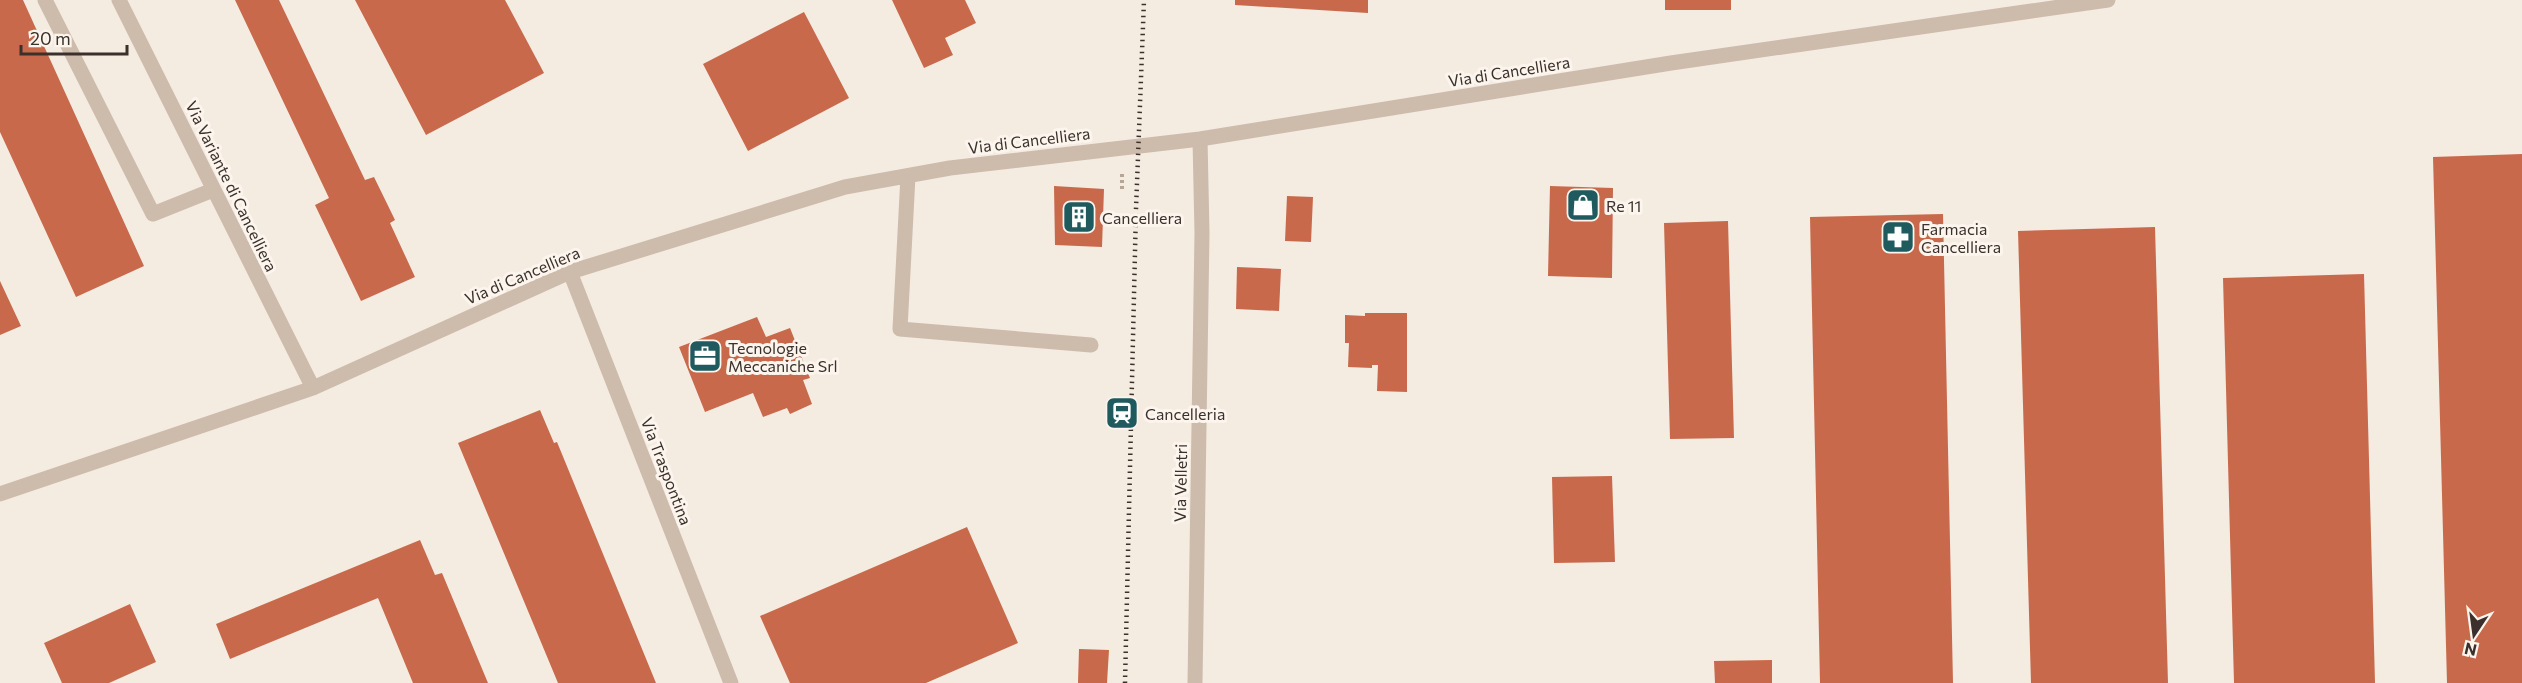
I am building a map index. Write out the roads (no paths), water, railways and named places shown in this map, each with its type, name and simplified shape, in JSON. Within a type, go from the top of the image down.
[{"type":"street","points":[[45,0],[153,214],[213,190]]},
{"type":"street","name":"Via Variante di Cancelliera","points":[[119,0],[313,388]]},
{"type":"street","name":"Via di Cancelliera","points":[[0,494],[313,388],[570,272],[845,187],[950,168],[1200,139],[1671,63],[2108,0]]},
{"type":"street","name":"Via Velletri","points":[[1194,683],[1202,233],[1200,139]]},
{"type":"street","points":[[908,176],[900,329],[1091,345]]},
{"type":"street","name":"Via Traspontina","points":[[570,272],[731,683]]},
{"type":"railway","points":[[1125,683],[1136,209],[1144,0]]},
{"type":"place","name":"Re 11","points":[[1583,205]]},
{"type":"place","name":"Cancelliera","points":[[1079,217]]},
{"type":"place","name":"Farmacia Cancelliera","points":[[1898,237]]},
{"type":"place","name":"Tecnologie Meccaniche Srl","points":[[705,356]]},
{"type":"place","name":"Cancelleria","points":[[1122,413]]}]
